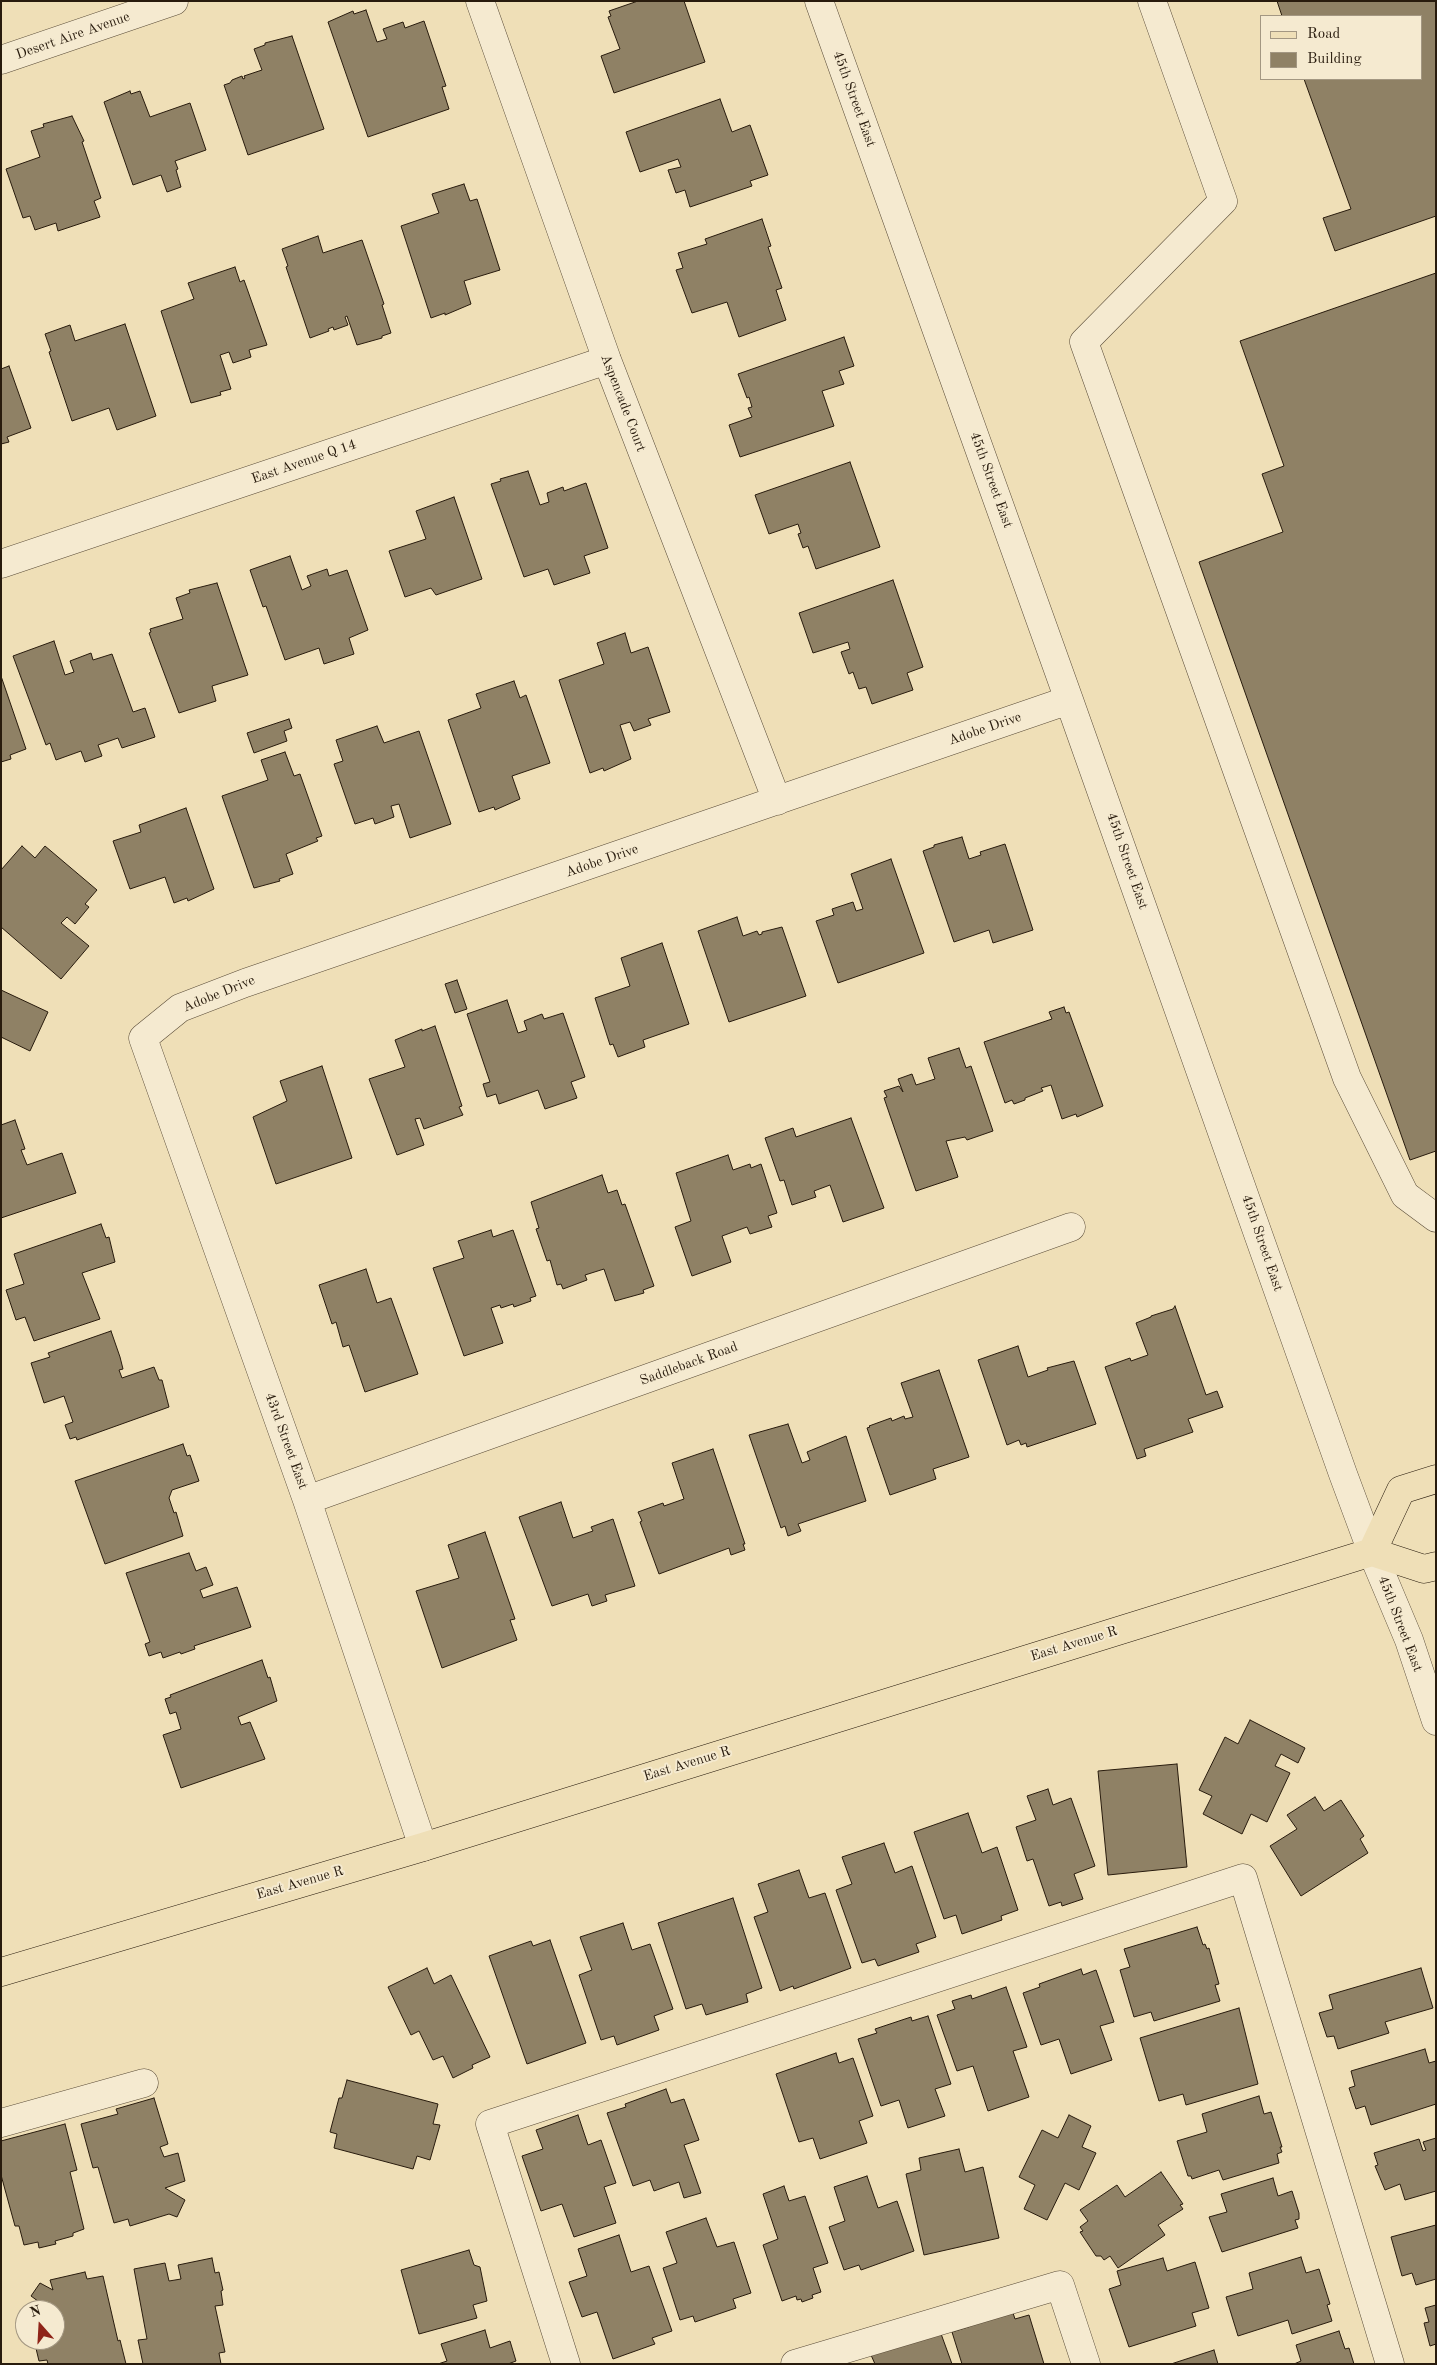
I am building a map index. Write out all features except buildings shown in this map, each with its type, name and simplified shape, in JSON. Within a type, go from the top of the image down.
[{"type":"main road","points":[[1436,1479],[1401,1490],[1372,1552],[1424,1569],[1436,1566]]},
{"type":"main road","name":"East Avenue R","points":[[1,1972],[423,1847],[1372,1552]]},
{"type":"street","name":"Desert Aire Avenue","points":[[1,60],[174,1]]},
{"type":"street","name":"Aspencade Court","points":[[480,1],[607,360],[777,801]]},
{"type":"street","name":"45th Street East","points":[[819,1],[1070,700],[1372,1552],[1409,1640],[1436,1721]]},
{"type":"street","points":[[1152,1],[1223,200],[1084,342],[1347,1078],[1405,1195],[1436,1218]]},
{"type":"street","name":"East Avenue Q 14","points":[[1,564],[607,360]]},
{"type":"street","name":"Adobe Drive","points":[[142,1038],[180,1008],[244,983],[1070,700]]},
{"type":"street","name":"43rd Street East","points":[[142,1038],[307,1500],[423,1847]]},
{"type":"street","name":"Saddleback Road","points":[[307,1500],[1071,1228]]},
{"type":"street","points":[[566,2364],[490,2124],[1242,1878],[1390,2364]]},
{"type":"street","points":[[1,2123],[144,2083]]},
{"type":"street","points":[[795,2364],[1060,2285],[1086,2364]]}]
